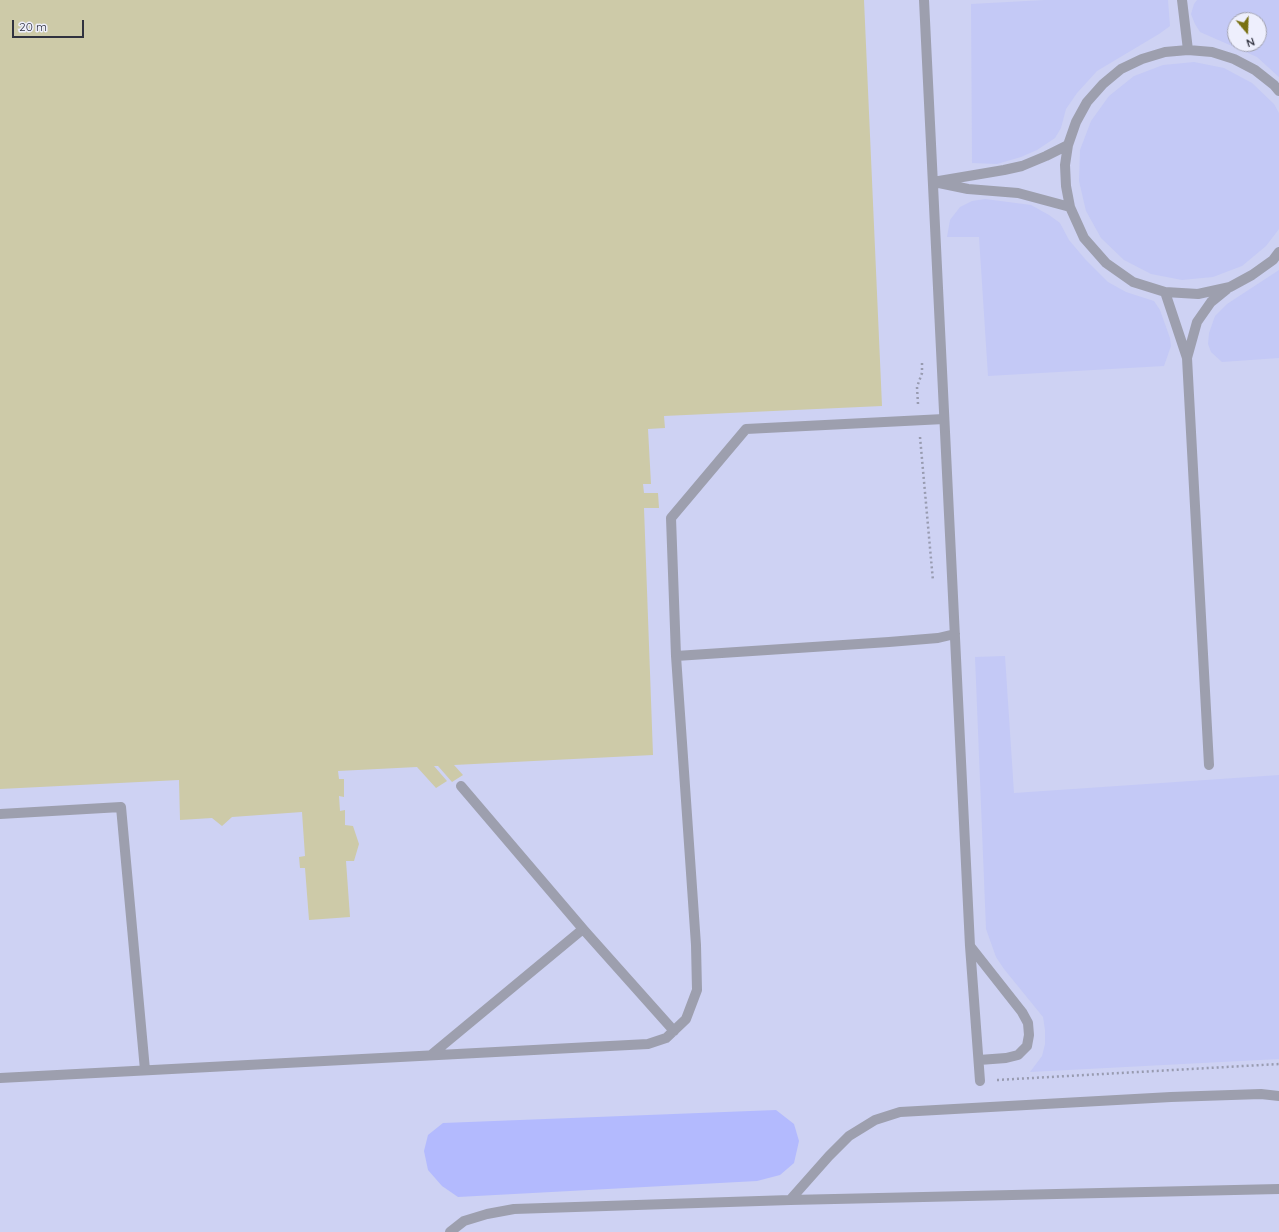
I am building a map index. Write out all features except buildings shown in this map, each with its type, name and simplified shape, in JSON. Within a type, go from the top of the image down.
[{"type":"lane","points":[[924,0],[970,946],[980,1081]]},
{"type":"lane","points":[[1182,0],[1188,50]]},
{"type":"lane","points":[[1230,287],[1198,294],[1165,292],[1133,282],[1106,263],[1084,238],[1070,207],[1066,186],[1065,165],[1068,145],[1076,122],[1087,102],[1103,84],[1121,69],[1142,59],[1165,52],[1188,50],[1212,52],[1234,59],[1255,70],[1274,85],[1279,91]]},
{"type":"lane","points":[[933,182],[1022,166],[1068,145]]},
{"type":"lane","points":[[933,182],[968,189],[1018,193],[1070,207]]},
{"type":"lane","points":[[1187,358],[1197,322],[1211,302],[1230,287],[1252,275],[1273,260],[1279,252]]},
{"type":"lane","points":[[1165,292],[1187,358],[1209,765]]},
{"type":"lane","points":[[0,1078],[648,1044],[666,1038],[686,1020],[697,990],[696,945],[676,656],[671,518],[746,429],[944,419]]},
{"type":"lane","points":[[676,656],[889,642],[938,638],[955,634]]},
{"type":"lane","points":[[461,786],[583,929],[674,1031]]},
{"type":"lane","points":[[0,814],[121,807],[145,1070]]},
{"type":"lane","points":[[431,1055],[583,929]]},
{"type":"lane","points":[[970,946],[1022,1012],[1028,1023],[1029,1035],[1027,1046],[1018,1055],[1006,1058],[979,1060]]},
{"type":"lane","points":[[790,1200],[849,1136],[875,1120],[900,1112],[1261,1094],[1279,1096]]},
{"type":"lane","points":[[450,1232],[464,1221],[487,1214],[514,1209],[790,1200],[1279,1189]]},
{"type":"path","points":[[980,1081],[1279,1064]]},
{"type":"shaded area","points":[[0,0],[1279,0],[1279,1232],[0,1232]]},
{"type":"shaded area","points":[[1045,0],[1168,0],[1170,26],[1097,71],[1077,93],[1066,109],[1061,128],[1055,138],[1037,150],[1021,157],[997,164],[972,163],[971,4]]},
{"type":"shaded area","points":[[1197,0],[1279,0],[1279,77],[1257,57],[1246,52],[1267,52],[1267,12],[1227,12],[1227,44],[1200,32],[1191,14]]},
{"type":"shaded area","points":[[1194,62],[1224,68],[1252,83],[1274,104],[1279,113],[1279,229],[1266,246],[1242,266],[1213,277],[1182,280],[1151,274],[1124,260],[1101,238],[1086,211],[1079,181],[1080,150],[1091,121],[1109,96],[1134,76],[1163,65]]},
{"type":"shaded area","points":[[985,199],[1031,205],[1049,215],[1060,223],[1069,240],[1085,259],[1108,282],[1126,292],[1154,301],[1160,310],[1170,338],[1171,346],[1164,366],[988,376],[979,237],[947,237],[950,220],[960,207],[972,201]]},
{"type":"shaded area","points":[[1279,270],[1279,358],[1222,362],[1211,352],[1208,344],[1209,333],[1215,316],[1227,304]]},
{"type":"shaded area","points":[[1005,656],[1014,793],[1279,775],[1279,1059],[1030,1072],[1042,1056],[1045,1044],[1043,1017],[996,957],[986,929],[975,657]]},
{"type":"shaded area","points":[[776,1110],[794,1124],[799,1141],[794,1163],[780,1175],[757,1181],[458,1197],[442,1186],[428,1170],[424,1151],[428,1135],[443,1123]]}]
